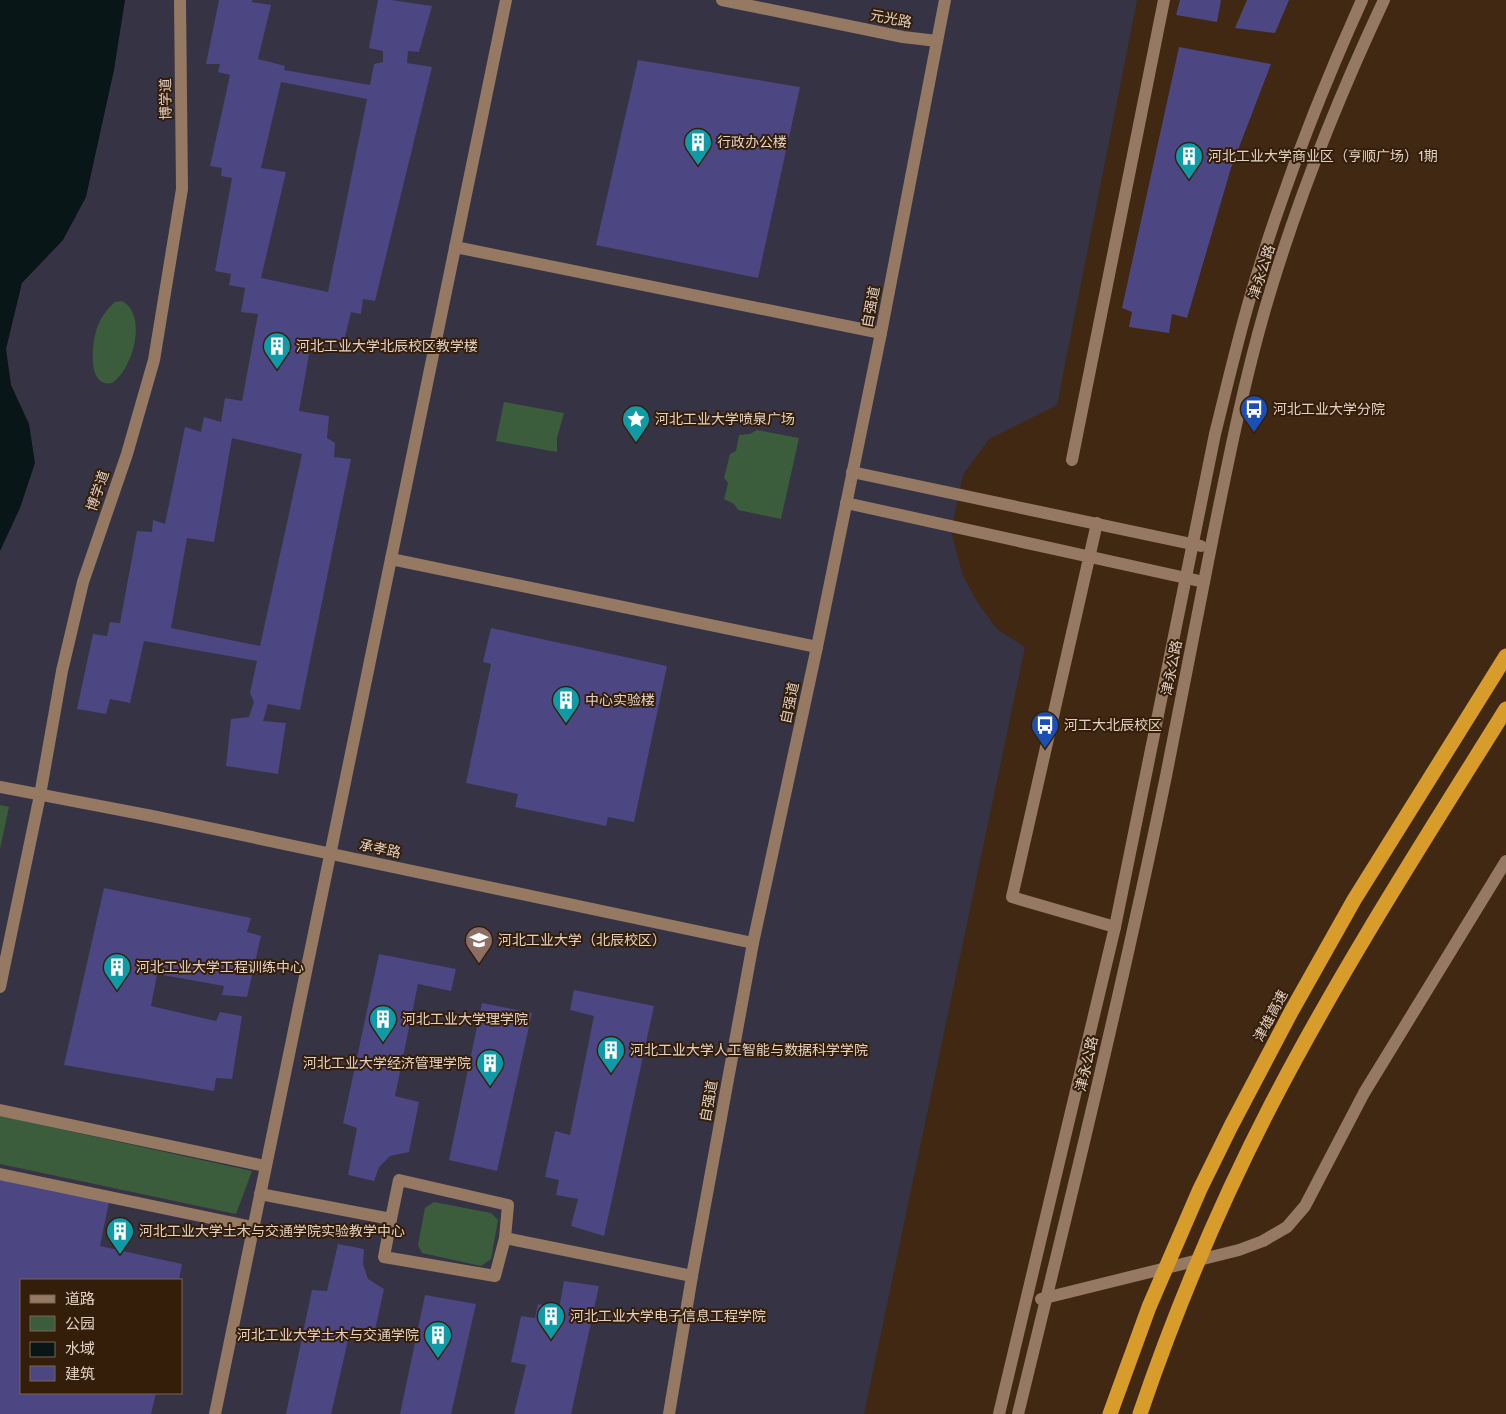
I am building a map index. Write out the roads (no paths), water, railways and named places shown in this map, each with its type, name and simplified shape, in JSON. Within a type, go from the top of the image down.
[{"type":"highway","name":"津雄高速","points":[[1110,1414],[1149,1307],[1200,1189],[1226,1135],[1291,1012],[1354,900],[1506,656]]},
{"type":"highway","points":[[1140,1414],[1179,1308],[1204,1247],[1271,1105],[1347,968],[1506,708]]},
{"type":"street","name":"博学道","points":[[0,987],[40,795],[62,671],[83,582],[127,454],[154,360],[182,189],[180,0]]},
{"type":"street","points":[[214,1414],[506,0]]},
{"type":"street","name":"元光路","points":[[722,0],[903,37],[937,41]]},
{"type":"street","name":"自强道","points":[[669,1414],[692,1276],[753,943],[817,647],[881,333],[945,0]]},
{"type":"street","points":[[1072,460],[1164,0]]},
{"type":"street","name":"津永公路","points":[[999,1414],[1115,927],[1215,434],[1252,291],[1290,176],[1329,75],[1362,0]]},
{"type":"street","name":"津永公路","points":[[1018,1414],[1128,952],[1243,393],[1266,307],[1300,201],[1330,124],[1384,0]]},
{"type":"street","points":[[455,247],[881,333]]},
{"type":"street","points":[[852,472],[1211,548]]},
{"type":"street","points":[[846,503],[1204,582]]},
{"type":"street","points":[[1096,523],[1012,898],[1115,927]]},
{"type":"street","points":[[391,559],[817,647]]},
{"type":"street","name":"承孝路","points":[[0,787],[161,818],[753,943]]},
{"type":"street","points":[[1026,1303],[1239,1250],[1263,1241],[1288,1228],[1305,1206],[1364,1094],[1506,860]]},
{"type":"street","points":[[0,1110],[265,1166]]},
{"type":"street","points":[[0,1174],[253,1227]]},
{"type":"street","points":[[399,1180],[508,1204],[505,1238],[495,1276],[384,1257],[391,1219],[399,1180]]},
{"type":"street","points":[[260,1194],[391,1219]]},
{"type":"street","points":[[505,1238],[692,1276]]},
{"type":"water","points":[[0,0],[125,0],[114,70],[86,197],[63,240],[22,283],[6,349],[11,385],[29,424],[35,463],[20,508],[0,551]]},
{"type":"place","name":"行政办公楼","points":[[698,166]]},
{"type":"place","name":"河北工业大学商业区（亨顺广场）1期","points":[[1189,180]]},
{"type":"place","name":"河北工业大学北辰校区教学楼","points":[[277,370]]},
{"type":"place","name":"河北工业大学分院","points":[[1254,433]]},
{"type":"place","name":"河北工业大学喷泉广场","points":[[636,443]]},
{"type":"place","name":"中心实验楼","points":[[566,724]]},
{"type":"place","name":"河工大北辰校区","points":[[1045,749]]},
{"type":"place","name":"河北工业大学（北辰校区）","points":[[479,964]]},
{"type":"place","name":"河北工业大学工程训练中心","points":[[117,991]]},
{"type":"place","name":"河北工业大学理学院","points":[[383,1043]]},
{"type":"place","name":"河北工业大学人工智能与数据科学学院","points":[[611,1074]]},
{"type":"place","name":"河北工业大学经济管理学院","points":[[490,1087]]},
{"type":"place","name":"河北工业大学土木与交通学院实验教学中心","points":[[120,1255]]},
{"type":"place","name":"河北工业大学电子信息工程学院","points":[[551,1340]]},
{"type":"place","name":"河北工业大学土木与交通学院","points":[[438,1359]]}]
